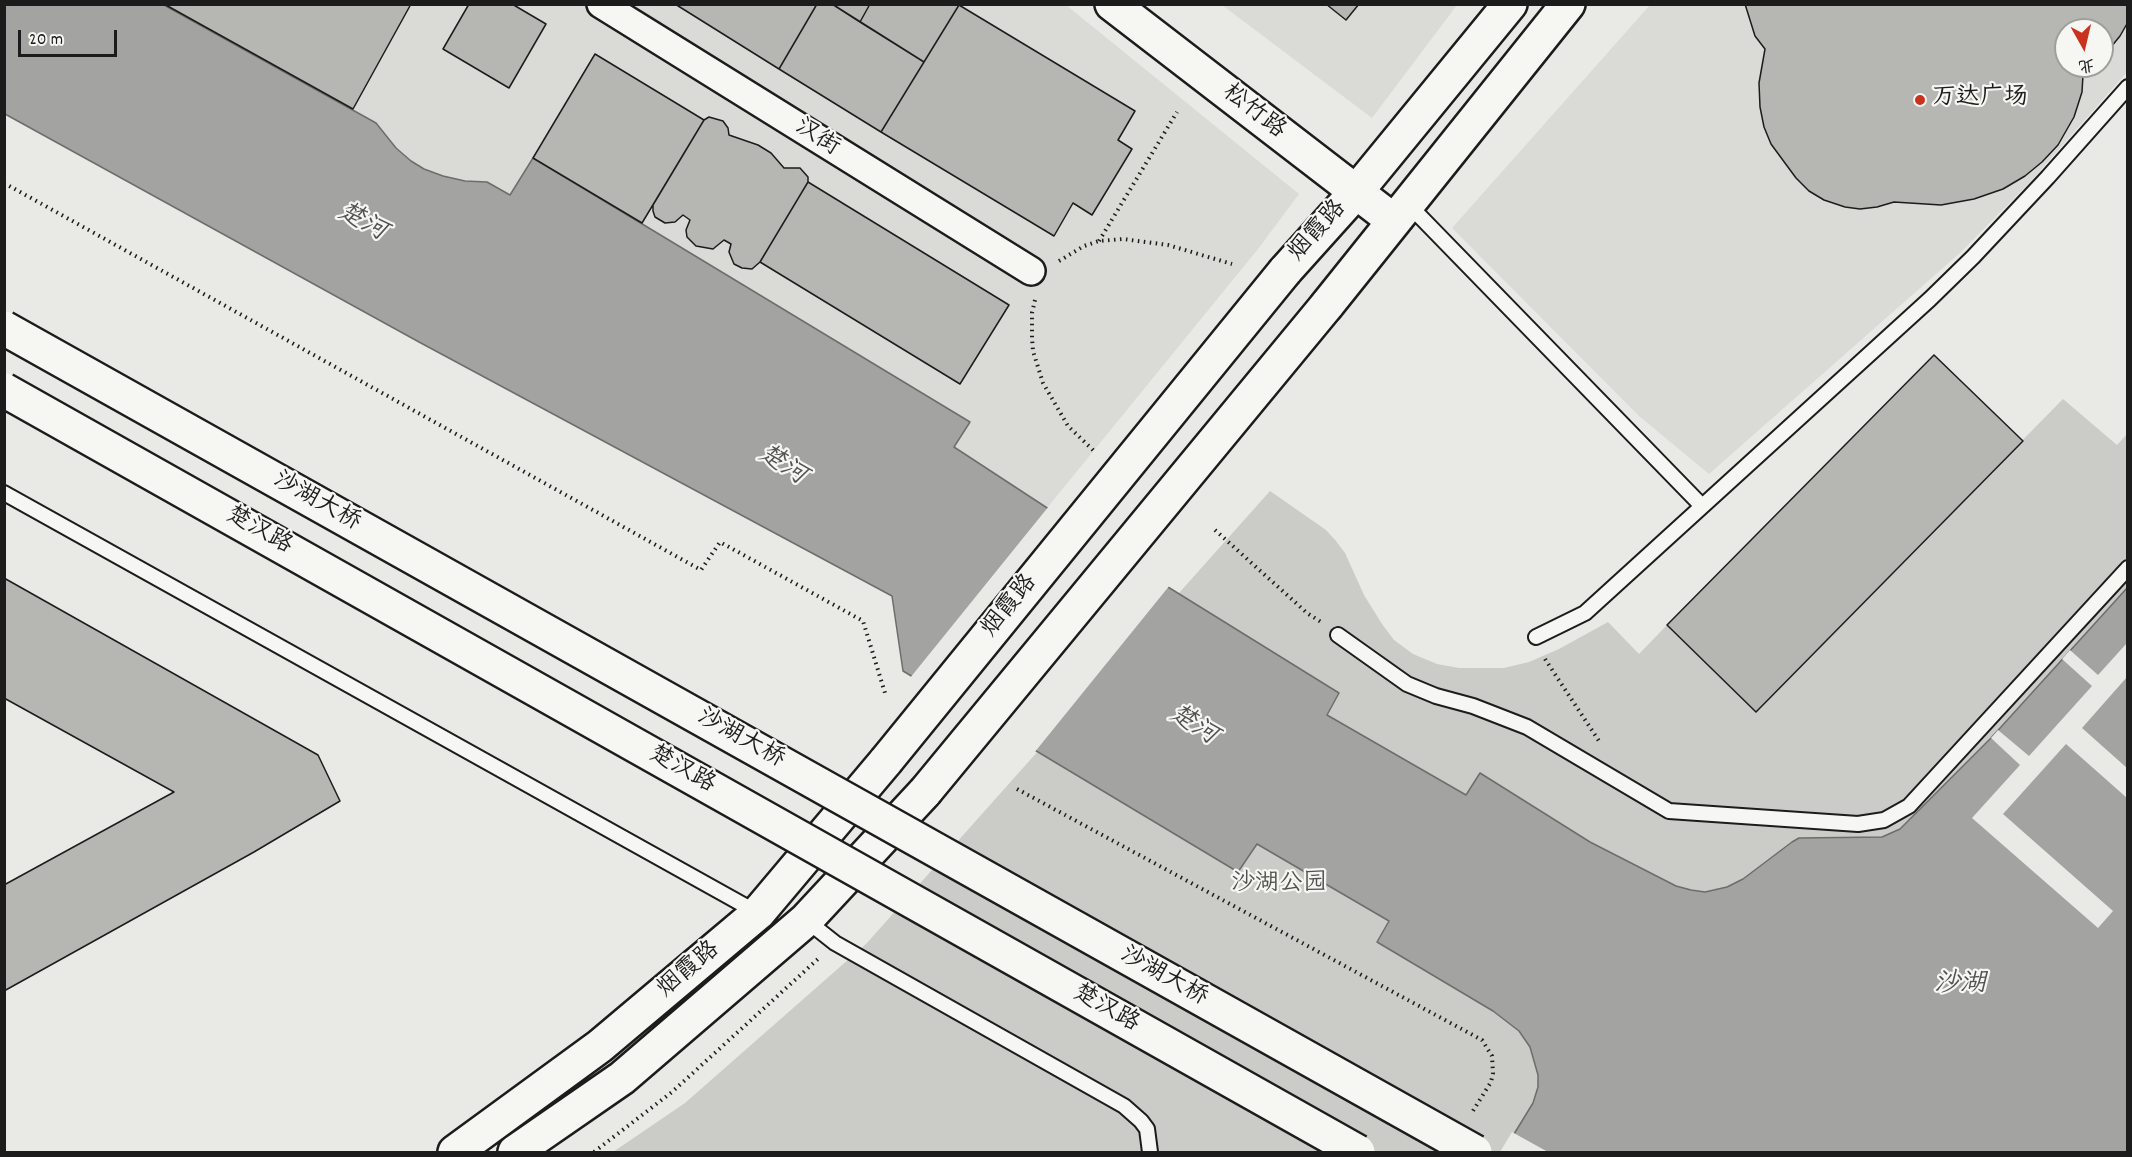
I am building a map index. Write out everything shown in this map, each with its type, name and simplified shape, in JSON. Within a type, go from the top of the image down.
[{"type":"main road","name":"松竹路","points":[[1112,4],[1356,192],[1401,212]]},
{"type":"main road","name":"烟霞路","points":[[455,1152],[600,1046],[758,913],[886,761],[1285,271],[1356,192],[1510,4]]},
{"type":"main road","name":"烟霞路","points":[[515,1152],[622,1078],[806,920],[925,792],[1327,305],[1568,4]]},
{"type":"main road","name":"沙湖大桥","points":[[4,328],[1470,1138]]},
{"type":"main road","name":"楚汉路","points":[[4,390],[1358,1152]]},
{"type":"street","name":"汉街","points":[[601,4],[1040,278]]},
{"type":"lane","points":[[1536,637],[1585,613],[1930,298],[2048,177],[2127,87]]},
{"type":"lane","points":[[1401,212],[1702,506]]},
{"type":"lane","points":[[4,494],[758,913]]},
{"type":"lane","points":[[1338,635],[1407,684],[1527,727],[1669,811],[1858,824],[1884,820],[1909,806],[2127,568]]},
{"type":"lane","points":[[806,920],[835,944],[1124,1106],[1141,1120],[1147,1129],[1150,1152]]},
{"type":"path","points":[[1099,241],[1177,112]]},
{"type":"path","points":[[4,183],[701,570],[720,542],[863,621],[885,693]]},
{"type":"path","points":[[1094,450],[1068,426],[1043,383],[1033,351],[1032,338],[1032,313],[1040,278],[1072,252],[1112,238],[1143,240],[1168,245],[1232,264]]},
{"type":"path","points":[[1215,530],[1307,613],[1338,635]]},
{"type":"path","points":[[1536,637],[1546,661],[1602,746],[1601,771]]},
{"type":"path","points":[[1017,789],[1482,1040],[1492,1056],[1493,1073],[1470,1138]]},
{"type":"path","points":[[594,1152],[672,1092],[835,944]]},
{"type":"shaded area","points":[[164,5],[1066,5],[1299,194],[1258,249],[1047,508],[953,446],[970,422],[533,158],[510,195],[488,182],[465,181],[424,169],[396,148],[376,123]]},
{"type":"shaded area","points":[[1222,5],[1457,5],[1372,118]]},
{"type":"shaded area","points":[[1650,5],[2127,5],[2127,72],[2032,180],[1961,252],[1709,474],[1639,416],[1452,228]]},
{"type":"green space","name":"沙湖公园","points":[[2063,399],[2117,445],[2127,434],[2127,1152],[613,1152],[685,1103],[866,944],[1270,491],[1326,530],[1336,541],[1345,553],[1364,595],[1382,624],[1394,640],[1413,654],[1437,664],[1459,668],[1504,668],[1529,662],[1559,649],[1608,622],[1639,654],[1667,625],[1756,711]]},
{"type":"water","points":[[5,5],[164,5],[376,123],[396,148],[424,169],[465,181],[487,182],[510,195],[533,158],[970,422],[954,447],[1168,587],[1339,693],[1327,715],[1466,795],[1480,773],[1590,842],[1676,886],[1705,892],[1727,887],[1743,879],[1799,838],[1882,837],[1900,829],[1991,738],[2127,588],[2127,1152],[1503,1152],[1533,1103],[1538,1087],[1538,1075],[1530,1047],[1519,1031],[1493,1011],[1377,942],[1389,921],[1257,844],[1238,872],[903,671],[892,596],[419,342],[5,114]]},
{"type":"pier","points":[[1049,506],[1170,585],[1034,753],[910,678]]},
{"type":"pier","points":[[2127,643],[2127,677],[2082,728],[2127,768],[2127,798],[2066,744],[2003,814],[2113,911],[2098,928],[1972,818],[2020,765],[1991,738],[1998,730],[2029,756],[2092,686],[2062,659],[2070,650],[2098,675]]},
{"type":"pier","points":[[1512,1132],[1548,1152],[1500,1152]]},
{"type":"building","points":[[164,4],[411,4],[353,109]]},
{"type":"building","points":[[469,4],[512,4],[546,24],[509,88],[443,49]]},
{"type":"building","points":[[675,4],[817,4],[779,69]]},
{"type":"building","points":[[817,4],[832,4],[924,62],[881,132],[779,69]]},
{"type":"building","points":[[832,4],[870,4],[860,22]]},
{"type":"building","points":[[870,4],[959,5],[924,62],[860,22]]},
{"type":"building","points":[[1326,4],[1359,4],[1346,20]]},
{"type":"building","name":"万达广场","points":[[1745,4],[2128,4],[2128,22],[2114,43],[2114,18],[2054,18],[2054,78],[2083,78],[2082,92],[2074,117],[2058,145],[2025,176],[2003,189],[1974,199],[1941,205],[1894,202],[1860,209],[1824,200],[1809,191],[1796,178],[1771,144],[1764,127],[1759,83],[1765,49],[1755,36]]},
{"type":"building","points":[[959,5],[1135,111],[1118,140],[1132,149],[1092,215],[1073,203],[1054,236],[881,132]]},
{"type":"building","points":[[595,54],[704,120],[642,223],[533,158]]},
{"type":"building","points":[[709,117],[723,121],[728,128],[729,135],[758,145],[771,153],[784,168],[800,168],[808,177],[808,182],[760,262],[752,269],[734,264],[729,252],[731,244],[724,240],[713,249],[696,246],[687,237],[686,230],[690,220],[683,215],[675,222],[665,223],[655,217],[653,211],[653,205],[704,120]]},
{"type":"building","points":[[808,182],[1009,305],[960,384],[760,262]]},
{"type":"building","points":[[1934,355],[2023,441],[1756,712],[1667,625]]},
{"type":"building","points":[[4,578],[318,755],[340,801],[254,852],[4,991],[4,885],[174,792],[4,698]]},
{"type":"place","name":"万达广场","points":[[1920,100]]},
{"type":"water label","name":"楚河","points":[[361,224]]},
{"type":"water label","name":"楚河","points":[[781,467]]},
{"type":"water label","name":"楚河","points":[[1192,727]]},
{"type":"water label","name":"沙湖","points":[[1960,986]]}]
